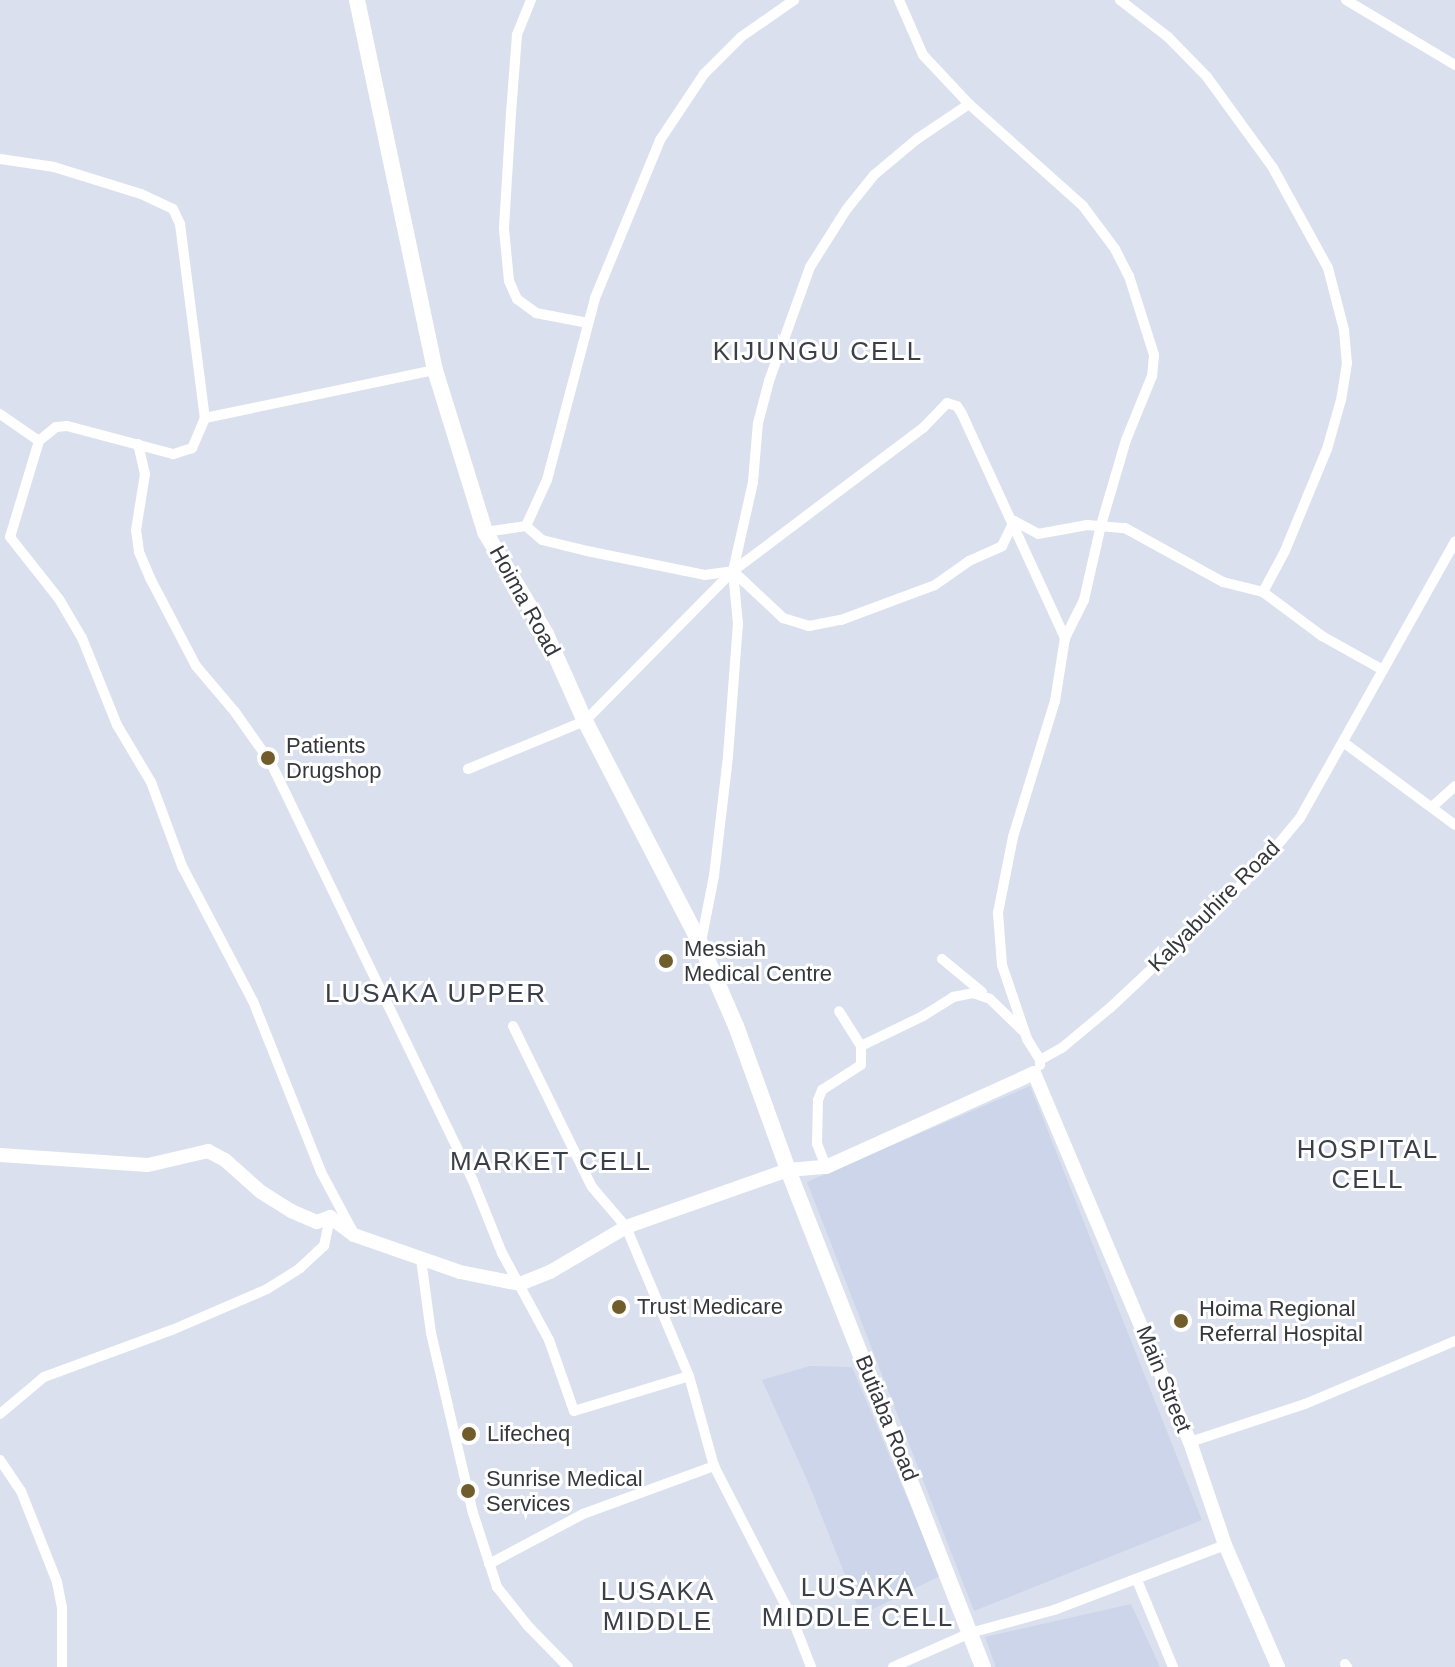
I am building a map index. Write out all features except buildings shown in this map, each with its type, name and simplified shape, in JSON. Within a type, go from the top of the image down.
[{"type":"main road","name":"Hoima Road","points":[[357,0],[435,370],[485,532],[546,634],[585,721],[700,943],[736,1026],[788,1170]]},
{"type":"main road","name":"Butiaba Road","points":[[788,1170],[983,1667]]},
{"type":"street","points":[[531,0],[517,35],[512,97],[504,229],[509,281],[517,299],[536,313],[588,323]]},
{"type":"street","points":[[526,526],[547,480],[588,323],[640,182],[660,140],[704,74],[741,37],[794,0]]},
{"type":"street","points":[[330,1217],[354,1235],[421,1259],[487,1280],[520,1284],[550,1272],[626,1227],[788,1170],[826,1167],[1037,1066],[1002,965],[998,913],[1013,837],[1055,701],[1065,638],[1084,600],[1101,525],[1126,440],[1152,376],[1154,355],[1143,317],[1115,249],[1083,206],[969,104],[923,55],[899,0]]},
{"type":"street","points":[[1120,0],[1168,37],[1207,77],[1264,155],[1328,268],[1344,330],[1347,363],[1327,449],[1295,528],[1263,592]]},
{"type":"street","points":[[1346,0],[1455,65]]},
{"type":"street","points":[[700,943],[714,876],[728,756],[738,624],[733,571],[753,482],[758,423],[810,267],[826,238],[874,175],[917,139],[969,104]]},
{"type":"street","points":[[0,159],[54,167],[141,194],[173,209],[180,224],[189,273],[205,418],[192,448],[173,454],[60,426],[39,441],[10,537],[59,599],[82,638],[117,725],[151,782],[182,866],[253,1001],[321,1172],[354,1235]]},
{"type":"street","points":[[205,418],[435,370]]},
{"type":"street","points":[[468,769],[585,721],[733,571],[924,427],[947,403],[957,406],[962,414],[1014,521],[1065,638]]},
{"type":"street","points":[[0,414],[39,441]]},
{"type":"street","points":[[138,444],[145,474],[136,530],[139,552],[150,578],[196,666],[235,712],[271,763],[549,1340],[574,1411],[689,1376]]},
{"type":"street","points":[[733,571],[783,618],[809,626],[896,602],[935,585],[969,561],[1002,546],[1014,521]]},
{"type":"street","points":[[1014,521],[1038,534],[1101,525],[1138,534],[1223,582],[1263,592],[1322,636],[1383,670]]},
{"type":"street","points":[[485,532],[526,526],[542,540],[587,551],[705,575],[733,571]]},
{"type":"street","name":"Kalyabuhire Road","points":[[1037,1066],[1111,1007],[1255,872],[1300,818],[1455,542]]},
{"type":"street","points":[[1343,742],[1455,825]]},
{"type":"street","points":[[1433,806],[1455,786]]},
{"type":"street","points":[[942,959],[1025,1033]]},
{"type":"street","points":[[861,1046],[923,1016],[953,997],[973,993],[990,999]]},
{"type":"street","points":[[826,1167],[817,1144],[818,1100],[822,1090],[861,1065],[861,1046],[839,1011]]},
{"type":"street","points":[[513,1026],[592,1187],[626,1227],[689,1376],[714,1466],[785,1603],[811,1667]]},
{"type":"street","name":"Main Street","points":[[1037,1066],[1190,1442],[1225,1545],[1278,1667]]},
{"type":"street","points":[[0,1155],[148,1165],[208,1151],[225,1160],[274,1202],[317,1222],[330,1217]]},
{"type":"street","points":[[0,1414],[44,1377],[195,1321],[267,1289],[300,1268],[324,1246],[330,1217]]},
{"type":"street","points":[[421,1259],[431,1333],[473,1513],[489,1564],[504,1598],[568,1667]]},
{"type":"street","points":[[1190,1442],[1305,1404],[1455,1341]]},
{"type":"street","points":[[0,1460],[21,1491],[57,1582],[62,1608],[62,1667]]},
{"type":"street","points":[[489,1564],[583,1514],[714,1466]]},
{"type":"street","points":[[893,1667],[970,1633],[1054,1610],[1225,1545]]},
{"type":"street","points":[[1137,1580],[1173,1667]]},
{"type":"shaded area","points":[[1030,1086],[1202,1520],[974,1611],[807,1182]]},
{"type":"shaded area","points":[[810,1366],[852,1367],[940,1576],[861,1615],[808,1482],[762,1380]]},
{"type":"shaded area","points":[[1131,1604],[1160,1667],[996,1667],[985,1637]]},
{"type":"place","name":"Patients Drugshop","points":[[268,758]]},
{"type":"place","name":"Messiah Medical Centre","points":[[666,961]]},
{"type":"place","name":"Trust Medicare","points":[[619,1307]]},
{"type":"place","name":"Hoima Regional Referral Hospital","points":[[1181,1321]]},
{"type":"place","name":"Lifecheq","points":[[469,1434]]},
{"type":"place","name":"Sunrise Medical Services","points":[[468,1491]]},
{"type":"district","name":"KIJUNGU CELL","points":[[818,352]]},
{"type":"district","name":"LUSAKA UPPER","points":[[436,994]]},
{"type":"district","name":"MARKET CELL","points":[[551,1162]]},
{"type":"district","name":"HOSPITAL CELL","points":[[1368,1165]]},
{"type":"district","name":"LUSAKA MIDDLE CELL","points":[[858,1603]]},
{"type":"district","name":"LUSAKA MIDDLE","points":[[658,1607]]}]
